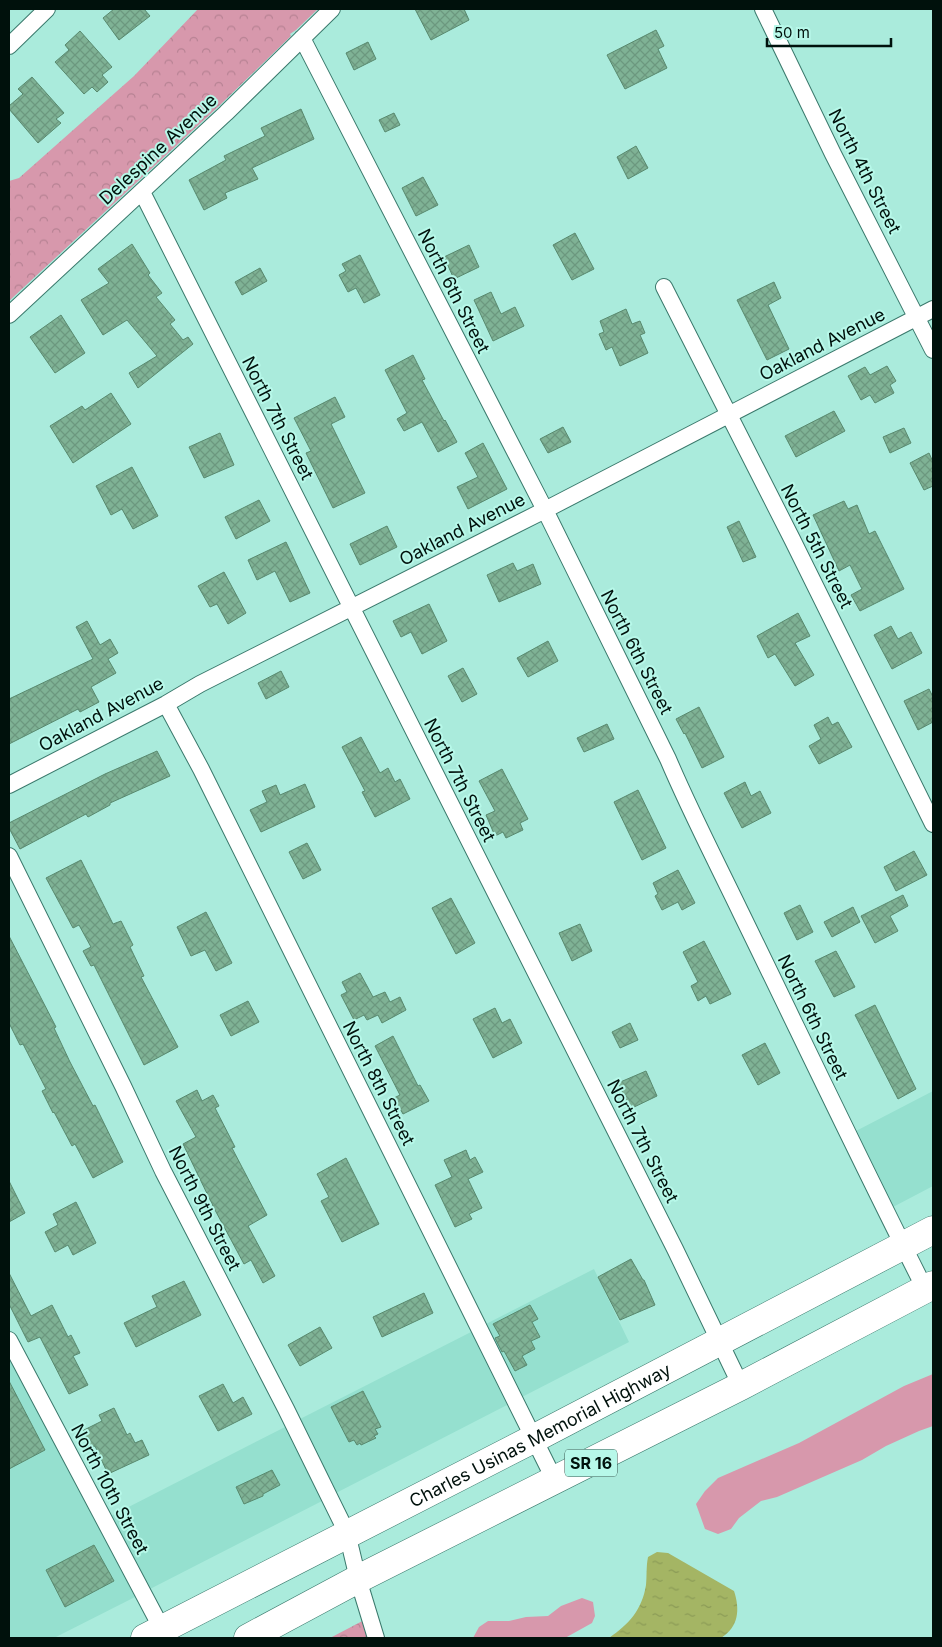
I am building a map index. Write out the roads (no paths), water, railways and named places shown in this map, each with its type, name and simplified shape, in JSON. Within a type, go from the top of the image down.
[{"type":"highway","name":"Charles Usinas Memorial Highway","points":[[154,1634],[933,1230]]},
{"type":"highway","name":"SR 16","points":[[248,1638],[358,1580],[741,1386],[929,1287]]},
{"type":"street","points":[[9,46],[48,9]]},
{"type":"street","name":"Delespine Avenue","points":[[9,315],[46,278],[226,113],[332,9]]},
{"type":"street","name":"North 4th Street","points":[[763,9],[833,154],[933,350]]},
{"type":"street","name":"North 6th Street","points":[[302,38],[544,510],[668,759],[684,797],[813,1064],[903,1245],[929,1287]]},
{"type":"street","name":"North 7th Street","points":[[142,192],[675,1249],[741,1386]]},
{"type":"street","name":"North 5th Street","points":[[664,287],[933,824]]},
{"type":"street","name":"Oakland Avenue","points":[[9,785],[166,704],[200,684],[933,310]]},
{"type":"street","name":"North 8th Street","points":[[166,704],[555,1481]]},
{"type":"street","name":"North 9th Street","points":[[9,856],[163,1171],[286,1409],[347,1533],[358,1580],[376,1638]]},
{"type":"street","name":"North 10th Street","points":[[9,1340],[154,1634]]},
{"type":"water","points":[[657,1552],[668,1553],[734,1591],[737,1611],[735,1623],[727,1634],[721,1638],[609,1638],[634,1616],[638,1609],[646,1585],[648,1557]]}]
